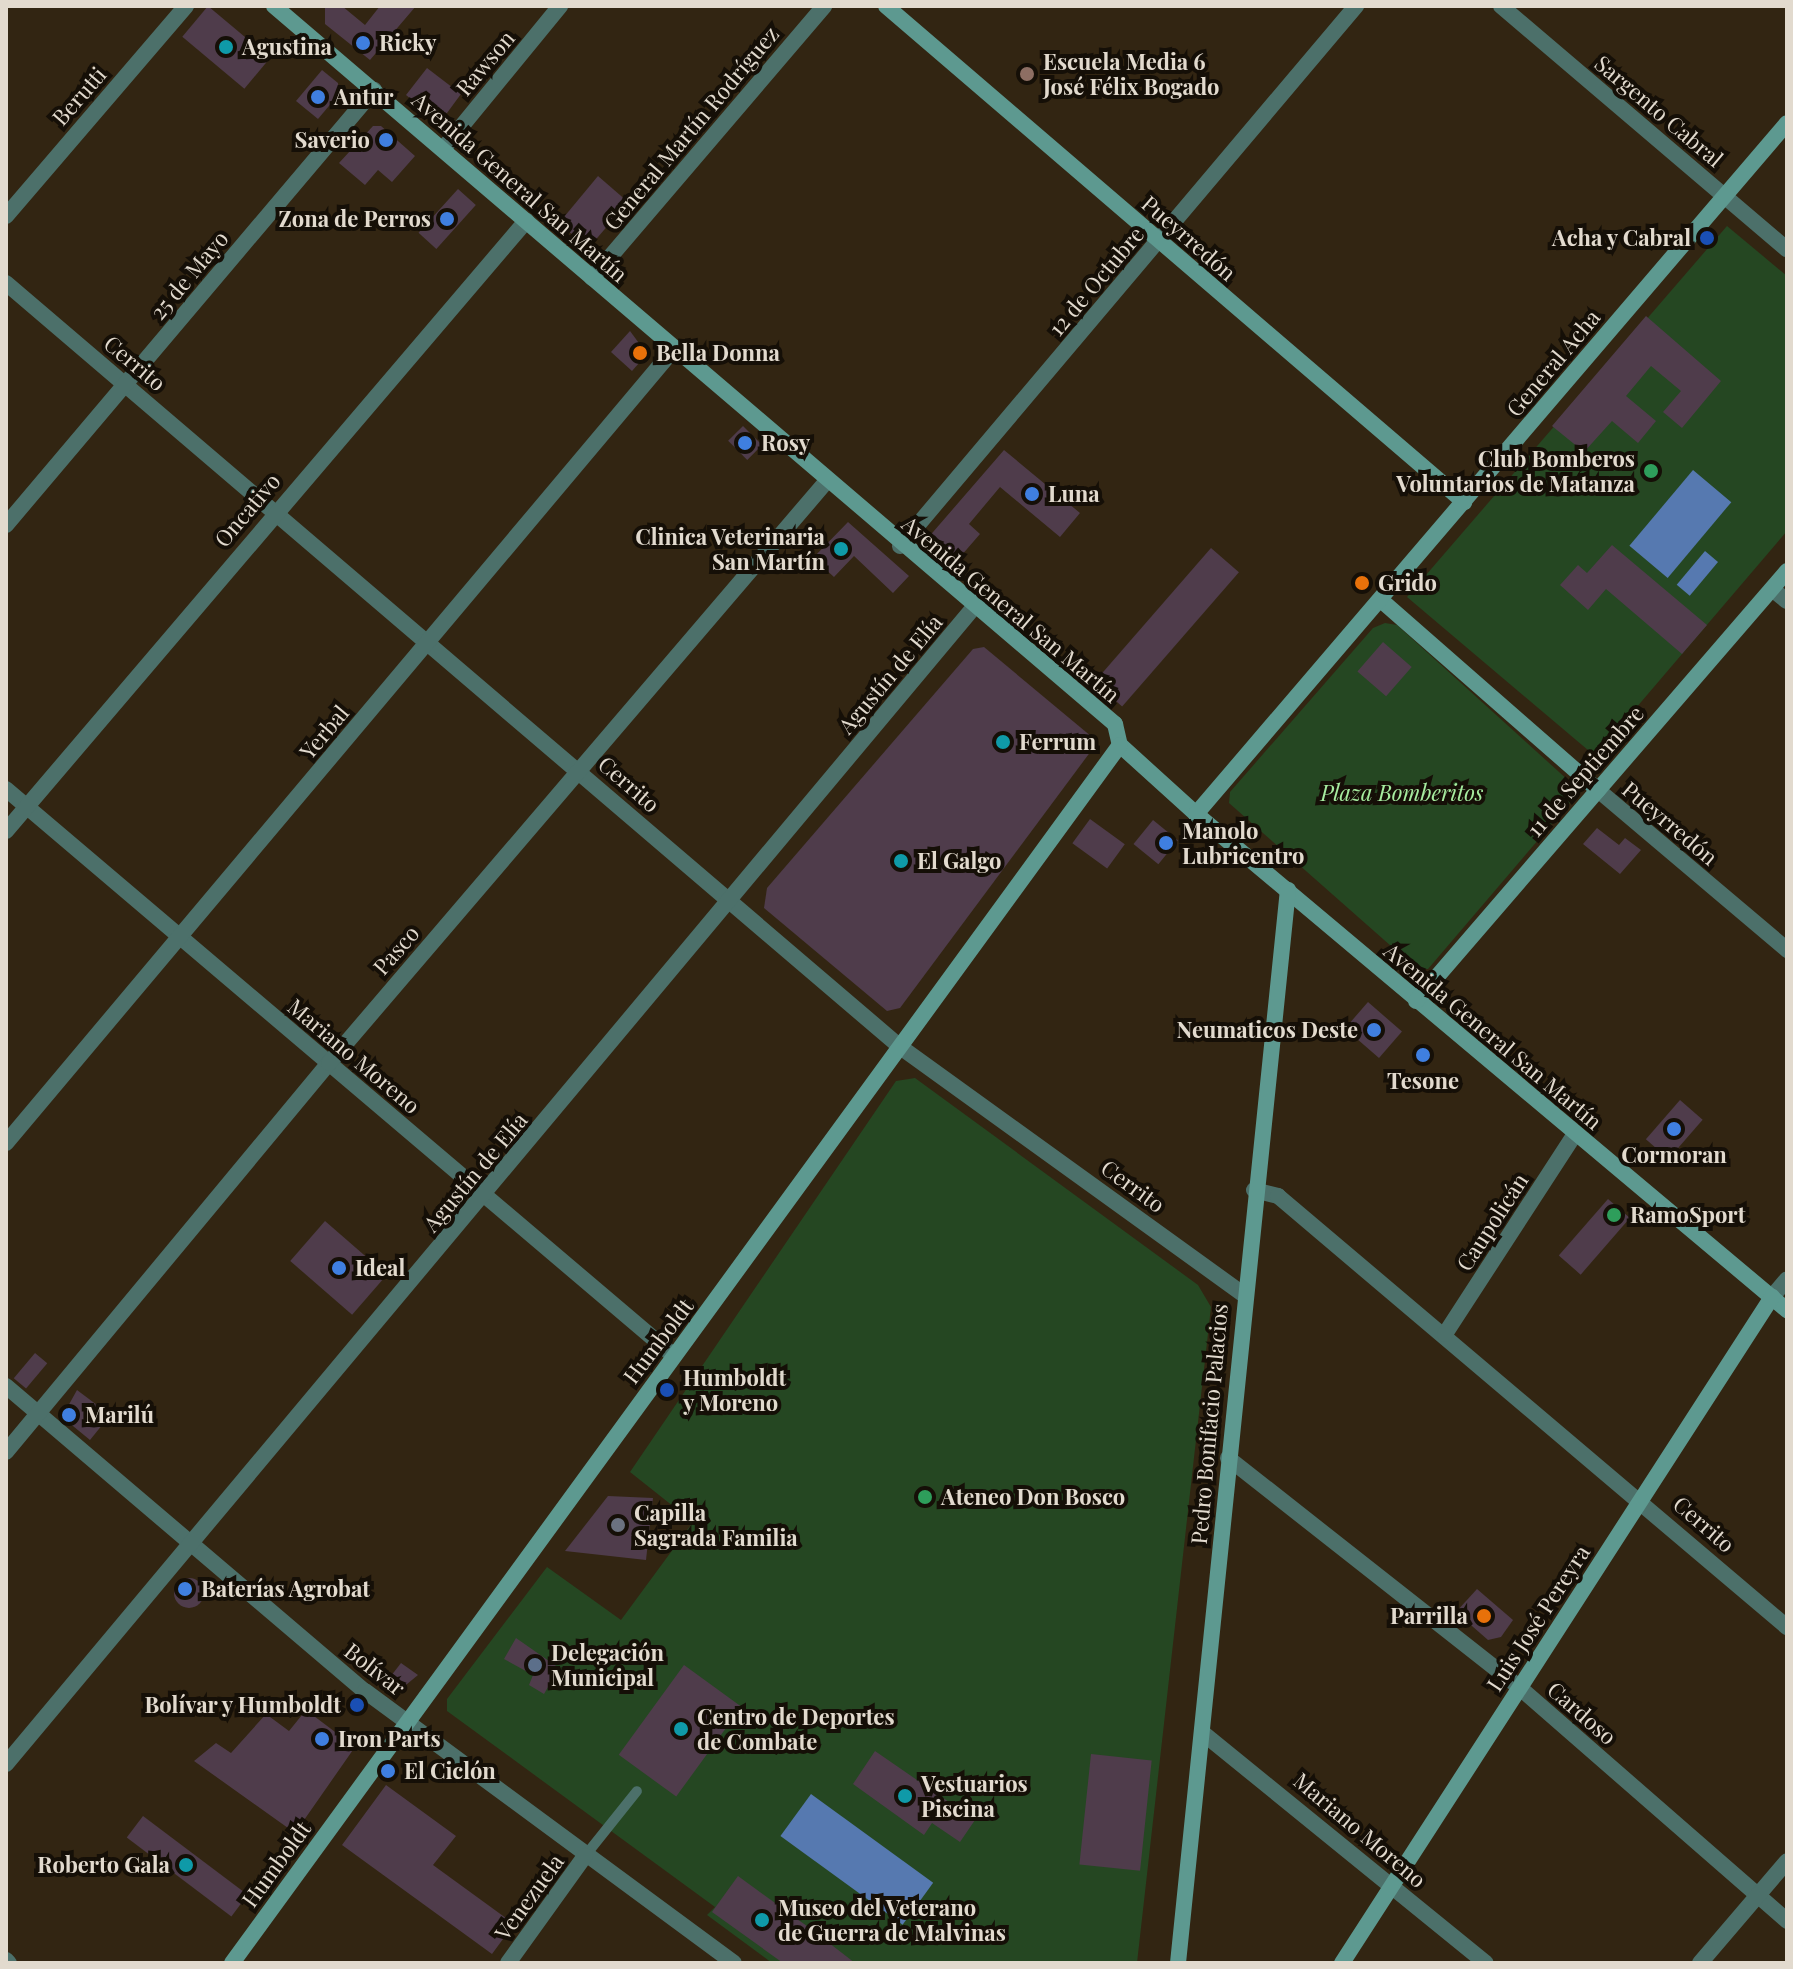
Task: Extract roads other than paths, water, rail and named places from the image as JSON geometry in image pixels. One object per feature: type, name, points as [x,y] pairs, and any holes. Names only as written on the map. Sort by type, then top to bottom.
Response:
[{"type":"street","name":"Berutti","points":[[6,216],[186,6]]},
{"type":"street","name":"Rawson","points":[[443,149],[560,6]]},
{"type":"street","name":"General Martín Rodríguez","points":[[592,278],[824,6]]},
{"type":"street","name":"Pueyrredón","points":[[886,6],[1464,502]]},
{"type":"street","name":"12 de Octubre","points":[[900,546],[1356,6]]},
{"type":"street","name":"Sargento Cabral","points":[[1501,6],[1787,249]]},
{"type":"street","name":"Avenida General San Martín","points":[[285,9],[374,90],[900,546],[1115,724],[1120,745],[1196,814],[1787,1310]]},
{"type":"street","name":"25 de Mayo","points":[[6,525],[374,90]]},
{"type":"street","name":"General Acha","points":[[1196,814],[1382,601],[1787,123]]},
{"type":"street","name":"Oncativo","points":[[6,831],[274,512],[526,221]]},
{"type":"street","name":"Cerrito","points":[[6,283],[899,1046],[1242,1293]]},
{"type":"street","name":"Yerbal","points":[[6,1143],[674,349]]},
{"type":"street","name":"Pasco","points":[[6,1452],[329,1063],[826,482]]},
{"type":"street","name":"11 de Septiembre","points":[[1416,1001],[1787,571]]},
{"type":"street","points":[[1772,589],[1787,601]]},
{"type":"street","name":"Pueyrredón","points":[[1382,601],[1787,950]]},
{"type":"street","name":"Agustín de Elía","points":[[6,1764],[975,606]]},
{"type":"street","name":"Humboldt","points":[[232,1963],[1120,745]]},
{"type":"street","name":"Mariano Moreno","points":[[6,789],[674,1356]]},
{"type":"street","name":"Pedro Bonifacio Palacios","points":[[1178,1963],[1204,1734],[1242,1293],[1288,890]]},
{"type":"street","name":"Caupolicán","points":[[1445,1334],[1575,1134]]},
{"type":"street","name":"Cerrito","points":[[1254,1190],[1278,1196],[1641,1499],[1787,1627]]},
{"type":"street","points":[[1772,1297],[1787,1279]]},
{"type":"street","name":"Luis José Pereyra","points":[[1342,1963],[1772,1297]]},
{"type":"street","name":"Bolívar","points":[[6,1386],[189,1545],[406,1721],[734,1963]]},
{"type":"street","name":"Cardoso","points":[[1228,1458],[1519,1687],[1787,1921]]},
{"type":"street","name":"Mariano Moreno","points":[[1204,1734],[1486,1963]]},
{"type":"street","name":"Venezuela","points":[[508,1963],[585,1856]]},
{"type":"street","points":[[1700,1963],[1787,1861]]},
{"type":"lane","points":[[585,1856],[637,1791]]},
{"type":"water","points":[[1693,470],[1731,502],[1668,578],[1629,546]]},
{"type":"water","points":[[1705,551],[1718,562],[1690,596],[1677,585]]},
{"type":"water","points":[[811,1794],[933,1883],[903,1925],[780,1836]]},
{"type":"place","name":"Ricky","points":[[363,43]]},
{"type":"place","name":"Agustina","points":[[226,47]]},
{"type":"place","name":"Escuela Media 6 José Félix Bogado","points":[[1027,74]]},
{"type":"place","name":"Antur","points":[[318,97]]},
{"type":"place","name":"Saverio","points":[[386,140]]},
{"type":"place","name":"Zona de Perros","points":[[447,219]]},
{"type":"place","name":"Acha y Cabral","points":[[1707,238]]},
{"type":"place","name":"Bella Donna","points":[[640,353]]},
{"type":"place","name":"Rosy","points":[[745,443]]},
{"type":"place","name":"Club Bomberos Voluntarios de Matanza","points":[[1651,471]]},
{"type":"place","name":"Luna","points":[[1032,494]]},
{"type":"place","name":"Clinica Veterinaria San Martín","points":[[841,549]]},
{"type":"place","name":"Grido","points":[[1362,583]]},
{"type":"place","name":"Ferrum","points":[[1003,742]]},
{"type":"place","name":"Manolo Lubricentro","points":[[1166,843]]},
{"type":"place","name":"El Galgo","points":[[901,861]]},
{"type":"place","name":"Neumaticos Deste","points":[[1374,1030]]},
{"type":"place","name":"Tesone","points":[[1423,1055]]},
{"type":"place","name":"Cormoran","points":[[1674,1129]]},
{"type":"place","name":"RamoSport","points":[[1614,1215]]},
{"type":"place","name":"Ideal","points":[[339,1268]]},
{"type":"place","name":"Humboldt y Moreno","points":[[667,1390]]},
{"type":"place","name":"Marilú","points":[[69,1415]]},
{"type":"place","name":"Ateneo Don Bosco","points":[[925,1497]]},
{"type":"place","name":"Capilla Sagrada Familia","points":[[618,1525]]},
{"type":"place","name":"Baterías Agrobat","points":[[185,1589]]},
{"type":"place","name":"Parrilla","points":[[1484,1616]]},
{"type":"place","name":"Delegación Municipal","points":[[535,1665]]},
{"type":"place","name":"Bolívar y Humboldt","points":[[357,1705]]},
{"type":"place","name":"Centro de Deportes de Combate","points":[[681,1729]]},
{"type":"place","name":"Iron Parts","points":[[322,1739]]},
{"type":"place","name":"El Ciclón","points":[[388,1771]]},
{"type":"place","name":"Vestuarios Piscina","points":[[905,1796]]},
{"type":"place","name":"Roberto Gala","points":[[186,1865]]},
{"type":"place","name":"Museo del Veterano de Guerra de Malvinas","points":[[762,1920]]},
{"type":"park label","name":"Plaza Bomberitos","points":[[1402,793]]}]
